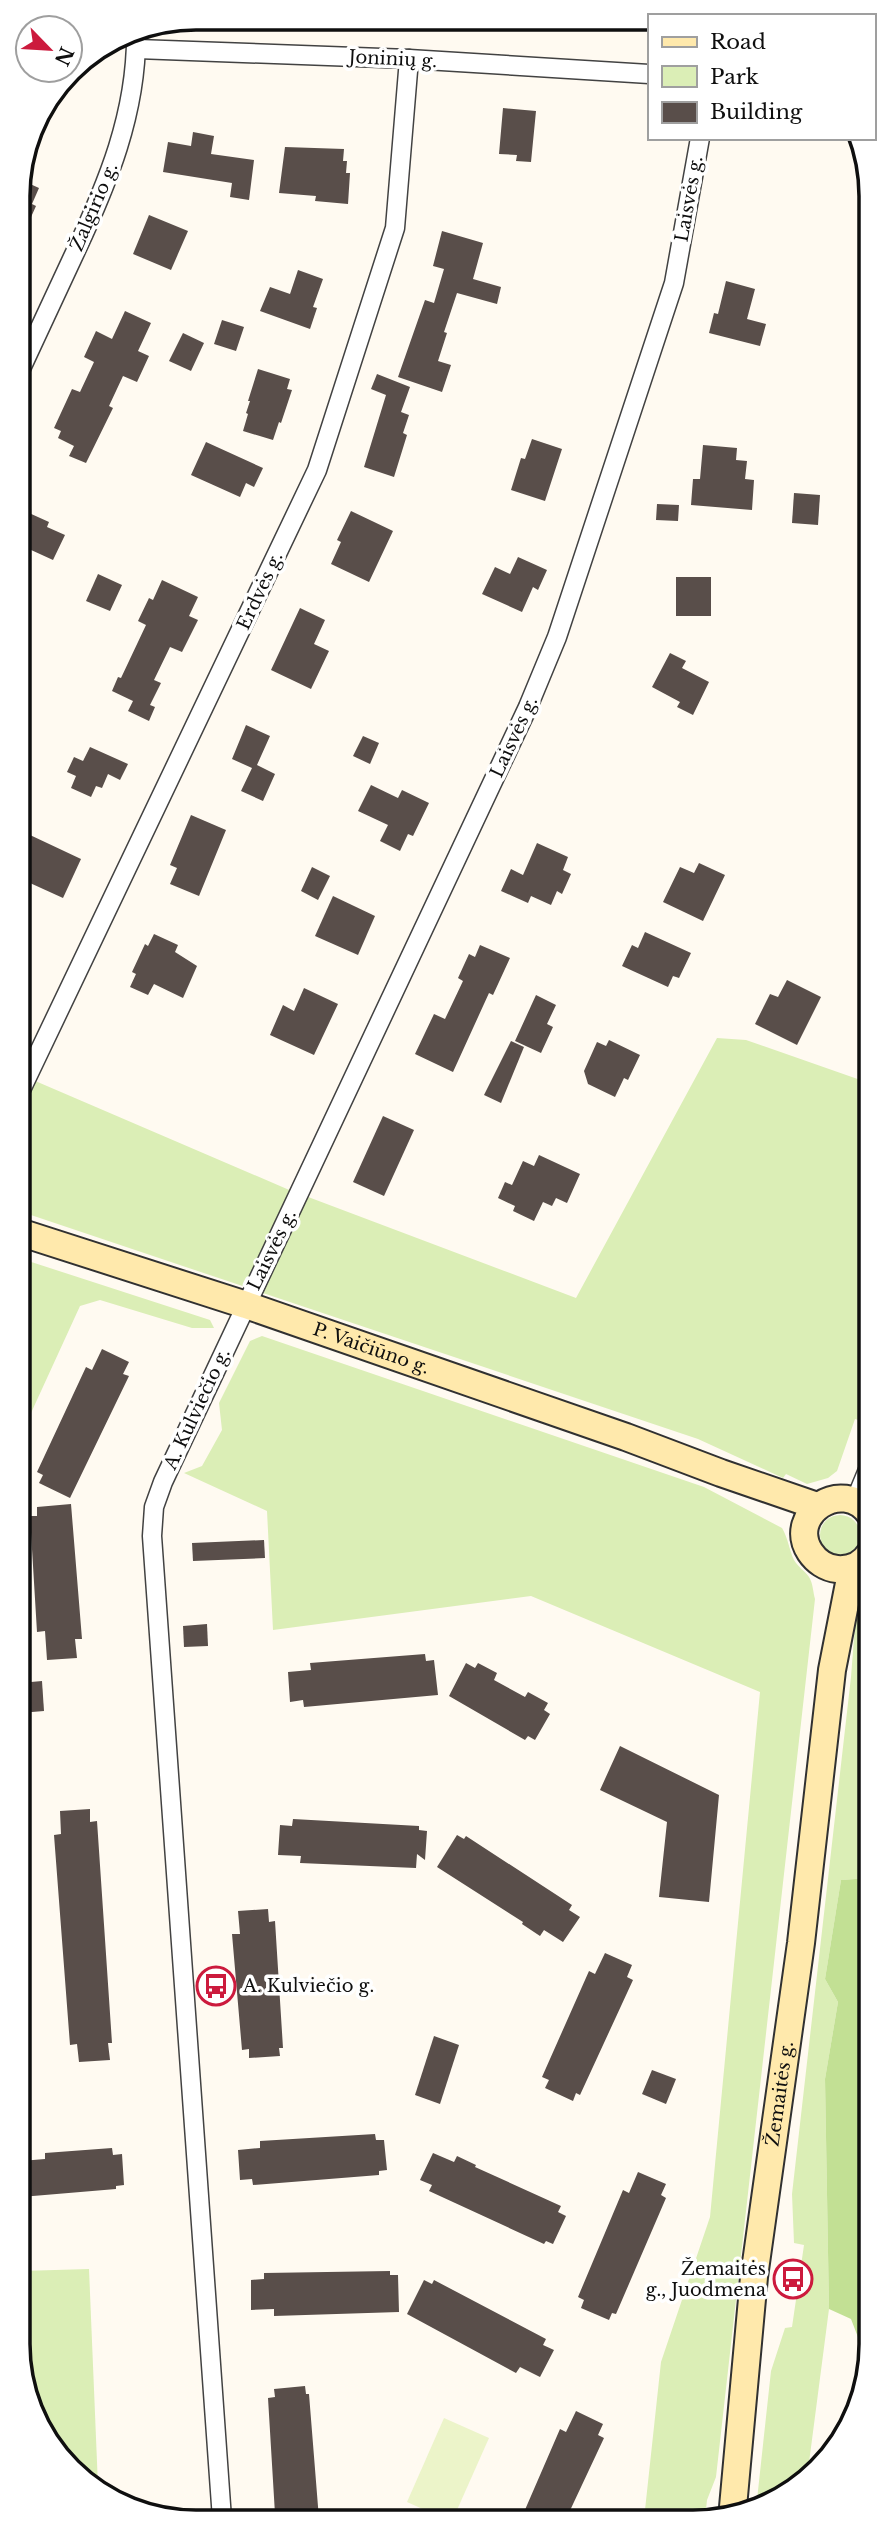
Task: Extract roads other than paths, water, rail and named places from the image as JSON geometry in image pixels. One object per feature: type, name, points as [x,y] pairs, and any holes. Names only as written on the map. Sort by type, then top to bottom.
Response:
[{"type":"main road","name":"P. Vaičiūno g.","points":[[30,1235],[246,1305],[817,1506]]},
{"type":"main road","name":"P. Vaičiūno g.","points":[[721,1473],[804,1532]]},
{"type":"main road","points":[[857,1560],[815,1559],[807,1546],[804,1532],[808,1518],[817,1506],[829,1499],[842,1497],[859,1506]]},
{"type":"main road","name":"Žemaitės g.","points":[[733,2505],[754,2277],[801,1943],[832,1670],[857,1560]]},
{"type":"street","name":"Žalgirio g.","points":[[30,349],[102,195],[124,134],[133,91],[137,40]]},
{"type":"street","name":"Joninių g.","points":[[137,49],[409,59],[648,74]]},
{"type":"street","name":"Erdvės g.","points":[[30,1071],[317,470],[395,228],[409,59]]},
{"type":"street","name":"Laisvės g.","points":[[246,1305],[460,856],[558,637],[674,283],[700,140]]},
{"type":"street","name":"A. Kulviečio g.","points":[[221,2510],[152,1536],[155,1507],[163,1482],[246,1305]]},
{"type":"place","name":"A. Kulviečio g.","points":[[216,1986]]},
{"type":"place","name":"Žemaitės g., Juodmena","points":[[793,2279]]}]
